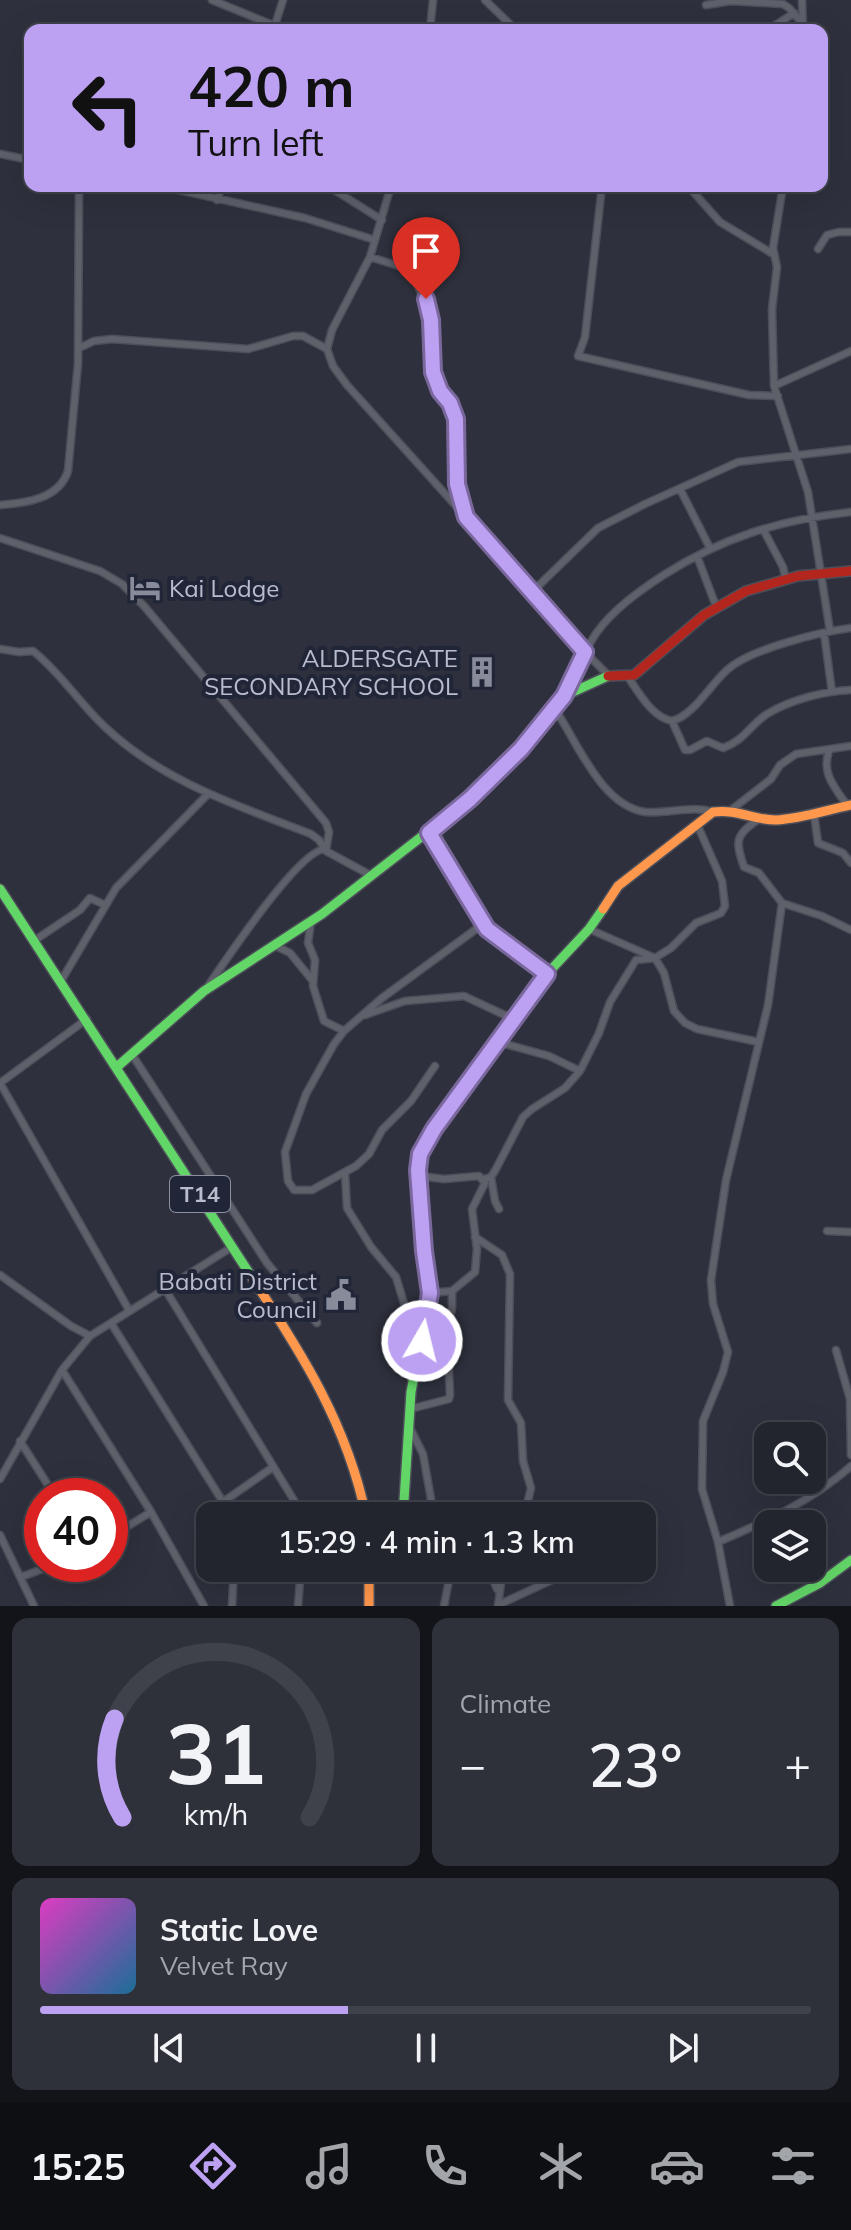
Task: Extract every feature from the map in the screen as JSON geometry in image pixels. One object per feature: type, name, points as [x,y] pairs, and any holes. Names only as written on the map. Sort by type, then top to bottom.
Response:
[{"type":"main road","points":[[118,1066],[204,991],[311,921],[429,833],[501,770],[564,696],[609,676],[628,677],[641,670],[716,606],[752,590],[819,572],[851,571]]},
{"type":"main road","points":[[404,1502],[411,1392],[430,1293],[419,1176],[420,1154],[425,1143],[513,1019],[547,974],[589,929],[618,886],[713,812],[731,810],[759,819],[778,820],[849,805]]},
{"type":"main road","name":"T14","points":[[0,889],[118,1066],[296,1348],[355,1461],[363,1502]]},
{"type":"main road","points":[[776,1606],[797,1602],[851,1560]]},
{"type":"main road","points":[[369,1582],[369,1606]]},
{"type":"street","points":[[212,0],[272,24]]},
{"type":"street","points":[[275,24],[283,0]]},
{"type":"street","points":[[431,24],[433,0]]},
{"type":"street","points":[[485,0],[510,24]]},
{"type":"street","points":[[802,0],[803,24]]},
{"type":"street","points":[[706,5],[731,1],[783,4],[801,24]]},
{"type":"street","points":[[777,24],[794,13]]},
{"type":"street","points":[[0,154],[24,159]]},
{"type":"street","points":[[0,505],[46,496],[58,489],[66,478],[73,433],[79,348],[79,192]]},
{"type":"street","points":[[185,192],[305,218],[375,240]]},
{"type":"street","points":[[217,200],[220,192]]},
{"type":"street","points":[[336,192],[382,220]]},
{"type":"street","points":[[342,196],[343,192]]},
{"type":"street","points":[[389,192],[370,257],[332,330],[327,349],[333,366],[609,676]]},
{"type":"street","points":[[601,192],[585,337],[578,356],[749,395],[778,396]]},
{"type":"street","points":[[693,192],[720,222],[773,254]]},
{"type":"street","points":[[782,192],[773,254],[777,267],[772,326],[774,386],[798,454],[813,519],[832,692]]},
{"type":"street","points":[[818,249],[827,235],[851,232]]},
{"type":"street","points":[[370,257],[412,270],[426,299],[431,320],[433,372],[456,419],[457,484],[466,517]]},
{"type":"street","points":[[79,348],[94,341],[112,339],[248,349],[303,336],[327,349]]},
{"type":"street","points":[[774,386],[851,351]]},
{"type":"street","points":[[533,591],[598,528],[617,516],[738,462],[851,449]]},
{"type":"street","points":[[680,489],[710,548]]},
{"type":"street","points":[[713,812],[646,812],[630,808],[615,797],[594,773],[558,714],[558,707],[599,629],[629,598],[710,548],[763,529],[851,512]]},
{"type":"street","points":[[763,529],[783,567],[786,580]]},
{"type":"street","points":[[0,538],[100,571],[122,584],[144,606],[326,823],[329,832],[325,849]]},
{"type":"street","points":[[697,556],[716,606]]},
{"type":"street","points":[[628,677],[661,718],[672,721],[686,713],[728,668],[766,651],[827,632],[851,628]]},
{"type":"street","points":[[0,649],[33,651],[106,728],[162,769],[207,795],[311,834],[325,849],[372,876]]},
{"type":"street","points":[[672,721],[685,750],[707,741],[723,748],[743,738],[767,714],[832,692],[851,690]]},
{"type":"street","points":[[731,810],[771,779],[780,765],[796,754],[851,746]]},
{"type":"street","points":[[830,749],[825,763],[828,775],[849,805]]},
{"type":"street","points":[[61,981],[105,905],[132,870],[207,795]]},
{"type":"street","points":[[814,814],[818,843],[843,853],[851,863]]},
{"type":"street","points":[[759,819],[738,837],[744,867],[759,873],[782,903],[822,916],[851,930]]},
{"type":"street","points":[[430,1293],[452,1291],[470,1278],[478,1266],[472,1209],[488,1178],[523,1117],[565,1088],[580,1071],[592,1051],[610,1002],[637,959],[655,958],[671,948],[696,923],[721,913],[725,906],[722,881],[697,824]]},
{"type":"street","points":[[429,833],[483,924],[497,938],[547,974]]},
{"type":"street","points":[[204,991],[253,921],[285,883],[316,850],[325,849]]},
{"type":"street","points":[[35,940],[80,910],[90,898],[105,905]]},
{"type":"street","points":[[730,1606],[718,1542],[702,1489],[702,1431],[728,1352],[713,1304],[711,1280],[726,1180],[773,976],[782,903]]},
{"type":"street","points":[[311,921],[308,943],[315,964],[312,981]]},
{"type":"street","points":[[435,1066],[411,1101],[382,1130],[369,1154],[345,1173],[312,1190],[294,1190],[285,1169],[285,1152],[306,1094],[344,1031],[426,964],[483,924]]},
{"type":"street","points":[[589,929],[655,958],[664,973],[674,1011],[685,1023],[725,1036],[759,1042]]},
{"type":"street","points":[[274,945],[291,954],[312,981],[323,1019],[344,1031]]},
{"type":"street","points":[[360,1018],[405,1001],[464,996],[513,1019]]},
{"type":"street","points":[[87,1019],[0,1083],[129,1310]]},
{"type":"street","points":[[498,1042],[549,1056],[580,1071]]},
{"type":"street","points":[[131,1053],[267,1263],[317,1323]]},
{"type":"street","points":[[345,1173],[347,1208],[371,1247],[396,1277],[419,1355]]},
{"type":"street","points":[[419,1176],[488,1178]]},
{"type":"street","points":[[488,1178],[499,1209]]},
{"type":"street","points":[[827,1231],[851,1232]]},
{"type":"street","points":[[475,1237],[502,1255],[510,1274],[508,1400],[521,1423],[523,1461],[531,1488],[528,1502]]},
{"type":"street","points":[[0,1479],[62,1370],[90,1336],[232,1247]]},
{"type":"street","points":[[0,1276],[90,1336]]},
{"type":"street","points":[[165,1289],[295,1502]]},
{"type":"street","points":[[410,1409],[449,1399],[447,1332],[452,1291]]},
{"type":"street","points":[[111,1323],[223,1502],[273,1467]]},
{"type":"street","points":[[836,1350],[850,1399],[851,1455]]},
{"type":"street","points":[[62,1370],[151,1512],[204,1606]]},
{"type":"street","points":[[410,1428],[423,1454],[432,1502]]},
{"type":"street","points":[[20,1441],[44,1478]]},
{"type":"street","points":[[718,1542],[771,1519],[815,1495],[851,1466]]},
{"type":"street","points":[[128,1526],[151,1512]]},
{"type":"street","points":[[0,1535],[34,1606]]},
{"type":"street","points":[[232,1606],[233,1582]]},
{"type":"street","points":[[298,1606],[300,1582]]},
{"type":"street","points":[[444,1606],[449,1582]]},
{"type":"street","points":[[494,1582],[498,1592]]},
{"type":"street","points":[[500,1582],[498,1606],[549,1582]]},
{"type":"traffic: fast","points":[[118,1066],[204,991],[322,914],[470,799],[521,749],[564,696],[608,676]]},
{"type":"traffic: fast","points":[[0,889],[251,1276]]},
{"type":"traffic: fast","points":[[404,1502],[411,1392],[430,1293],[418,1170],[425,1143],[547,974],[589,929],[603,909]]},
{"type":"traffic: fast","points":[[776,1606],[820,1583],[851,1560]]},
{"type":"traffic: slow","points":[[603,909],[618,886],[713,812],[776,820],[851,805]]},
{"type":"traffic: slow","points":[[251,1276],[305,1362],[335,1420],[363,1502]]},
{"type":"traffic: slow","points":[[369,1582],[369,1606]]},
{"type":"traffic: jam","points":[[608,676],[634,675],[704,615],[746,591],[798,576],[851,571]]},
{"type":"place","name":"Kai Lodge","points":[[145,588]]},
{"type":"place","name":"ALDERSGATE SECONDARY SCHOOL","points":[[482,672]]},
{"type":"place","name":"Babati District Council","points":[[341,1295]]},
{"type":"route","points":[[422,1341],[430,1293],[421,1223],[420,1154],[434,1129],[547,974],[487,929],[429,833],[470,799],[521,749],[564,696],[585,652],[466,517],[457,484],[456,419],[433,372],[431,320],[426,299]]}]
